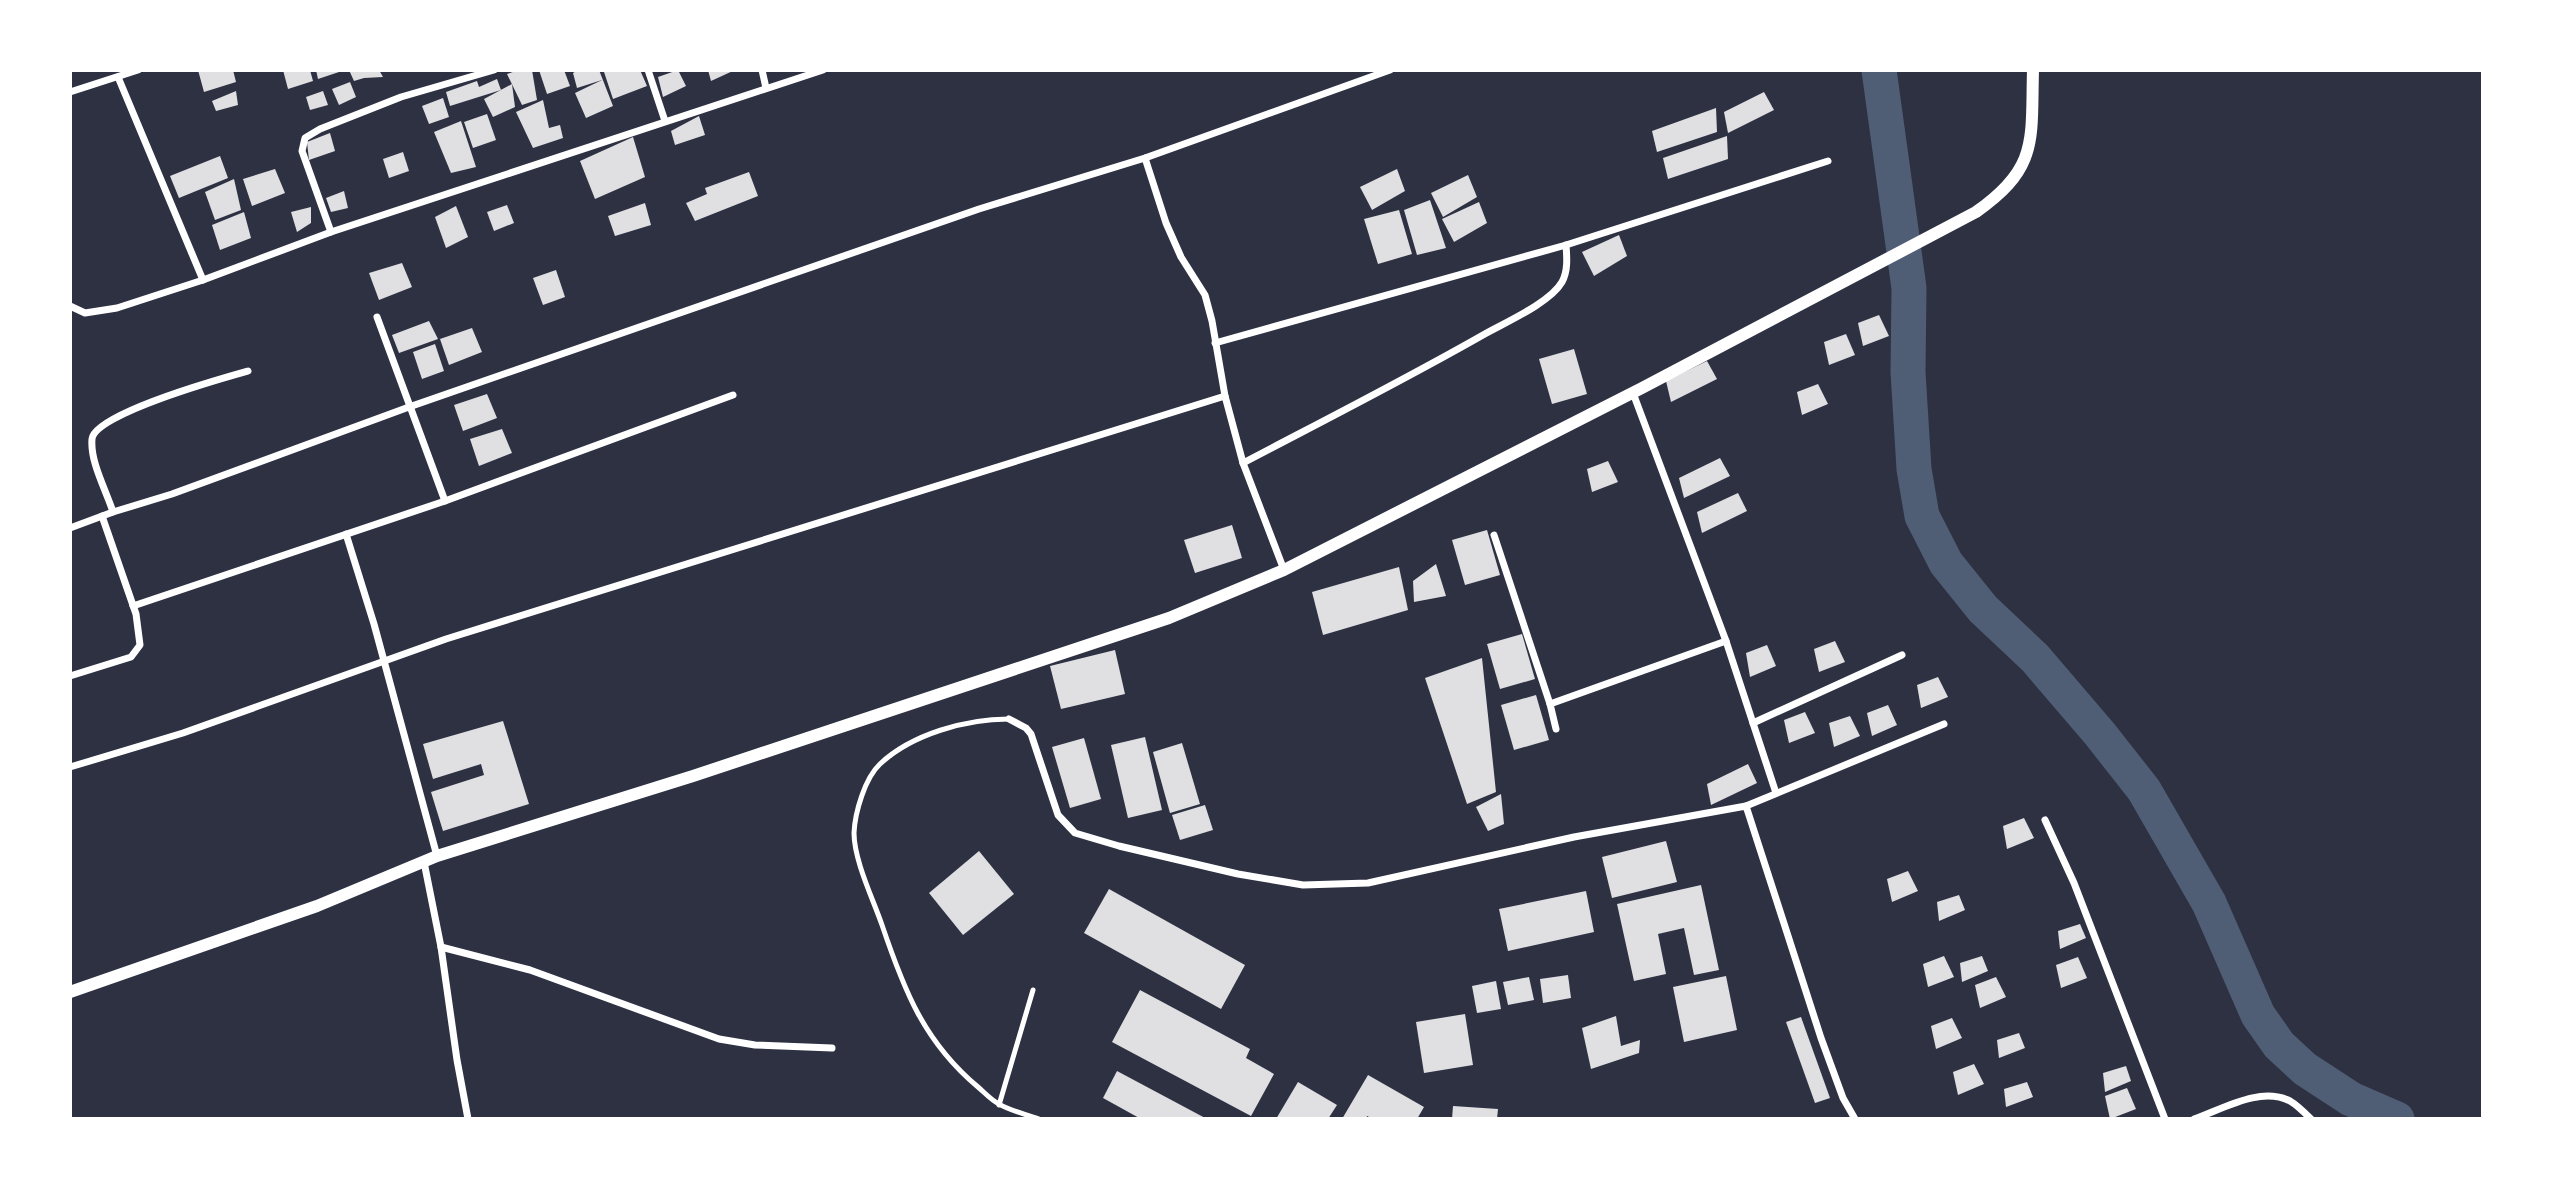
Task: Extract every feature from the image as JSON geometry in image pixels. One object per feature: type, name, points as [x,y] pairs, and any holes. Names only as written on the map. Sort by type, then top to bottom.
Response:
[{"type":"street","points":[[70,92],[138,70]]},
{"type":"street","points":[[331,232],[302,151],[305,138],[320,129],[401,97],[494,70]]},
{"type":"street","points":[[648,70],[665,121]]},
{"type":"street","points":[[761,70],[766,88]]},
{"type":"street","points":[[70,306],[85,313],[107,310],[203,280],[331,232],[823,70]]},
{"type":"street","points":[[70,528],[979,209],[1145,158],[1390,70]]},
{"type":"street","points":[[70,992],[317,906],[437,856],[693,776],[1169,618],[1284,570],[1633,393],[1985,206],[2001,194],[2014,179],[2026,157],[2033,129],[2033,70]]},
{"type":"street","points":[[118,77],[203,280]]},
{"type":"street","points":[[1145,158],[1181,257],[1205,295],[1225,396],[1243,463],[1284,570]]},
{"type":"street","points":[[1215,343],[1566,245],[1828,161]]},
{"type":"street","points":[[1243,463],[1409,377],[1548,297],[1562,283],[1567,266],[1566,245]]},
{"type":"street","points":[[377,317],[445,501]]},
{"type":"street","points":[[113,512],[95,461],[92,439],[94,431],[110,418],[189,388],[248,370]]},
{"type":"street","points":[[1633,393],[1727,641],[1776,793]]},
{"type":"street","points":[[133,606],[445,501],[733,394]]},
{"type":"street","points":[[70,767],[183,733],[446,639],[1225,396]]},
{"type":"street","points":[[70,676],[131,657],[136,653],[140,638],[133,606],[102,516]]},
{"type":"street","points":[[346,534],[437,856]]},
{"type":"street","points":[[1494,535],[1556,729]]},
{"type":"street","points":[[1550,704],[1727,641]]},
{"type":"street","points":[[1753,723],[1902,655]]},
{"type":"street","points":[[1009,719],[1026,728],[1031,734],[1058,815],[1074,833],[1238,874],[1303,885],[1368,883],[1574,837],[1746,806],[1944,724]]},
{"type":"street","points":[[1746,806],[1821,1038],[1843,1098],[1856,1119]]},
{"type":"street","points":[[2045,820],[2074,883],[2165,1119]]},
{"type":"street","points":[[424,862],[441,947],[468,1119]]},
{"type":"street","points":[[441,947],[530,970],[719,1039],[755,1045],[832,1048]]},
{"type":"street","points":[[2194,1119],[2260,1096],[2277,1097],[2291,1102],[2311,1119]]},
{"type":"lane","points":[[1009,719],[958,724],[896,752],[878,766],[868,783],[860,802],[854,833],[859,860],[920,1021],[951,1063],[999,1105],[1039,1119]]},
{"type":"lane","points":[[999,1105],[1033,990]]},
{"type":"building","points":[[198,70],[233,70],[236,82],[204,92]]},
{"type":"building","points":[[283,70],[310,70],[313,81],[288,89]]},
{"type":"building","points":[[316,70],[345,70],[318,79]]},
{"type":"building","points":[[349,70],[379,70],[383,77],[354,81]]},
{"type":"building","points":[[518,70],[532,70],[537,100],[522,105],[507,74]]},
{"type":"building","points":[[539,70],[564,70],[570,86],[547,94]]},
{"type":"building","points":[[578,70],[599,70],[613,106],[586,118],[575,93],[602,80],[577,88],[573,73]]},
{"type":"building","points":[[640,70],[647,86],[613,99],[604,72]]},
{"type":"building","points":[[678,70],[686,86],[663,97],[658,77]]},
{"type":"building","points":[[708,70],[735,70],[711,81]]},
{"type":"building","points":[[497,79],[501,90],[450,106],[446,92],[477,81],[479,87]]},
{"type":"building","points":[[350,82],[356,97],[339,105],[332,89]]},
{"type":"building","points":[[512,84],[515,107],[493,117],[484,99]]},
{"type":"building","points":[[236,91],[238,105],[216,111],[212,101]]},
{"type":"building","points":[[323,91],[328,105],[310,110],[306,97]]},
{"type":"building","points":[[1764,92],[1774,110],[1728,133],[1724,112]]},
{"type":"building","points":[[443,98],[449,117],[429,124],[422,106]]},
{"type":"building","points":[[543,100],[549,128],[560,125],[563,138],[533,148],[516,112]]},
{"type":"building","points":[[1716,108],[1717,132],[1657,152],[1652,131]]},
{"type":"building","points":[[487,114],[496,140],[473,148],[464,122]]},
{"type":"building","points":[[699,116],[705,135],[675,145],[671,131]]},
{"type":"building","points":[[461,121],[476,167],[451,173],[434,132]]},
{"type":"building","points":[[330,133],[335,151],[309,160],[307,142]]},
{"type":"building","points":[[1727,136],[1728,159],[1668,179],[1663,158]]},
{"type":"building","points":[[633,137],[645,177],[595,199],[580,161]]},
{"type":"building","points":[[403,152],[409,171],[389,178],[383,159]]},
{"type":"building","points":[[220,156],[228,178],[179,198],[170,176]]},
{"type":"building","points":[[275,169],[285,193],[252,206],[243,179]]},
{"type":"building","points":[[1397,169],[1405,191],[1372,210],[1360,187]]},
{"type":"building","points":[[749,172],[758,196],[695,221],[686,203],[707,194],[705,188]]},
{"type":"building","points":[[1468,175],[1477,197],[1443,217],[1431,193]]},
{"type":"building","points":[[234,179],[241,210],[215,220],[205,192]]},
{"type":"building","points":[[344,191],[348,208],[331,212],[326,198]]},
{"type":"building","points":[[1430,200],[1446,248],[1417,255],[1404,210]]},
{"type":"building","points":[[1479,202],[1487,223],[1454,242],[1442,219]]},
{"type":"building","points":[[645,203],[651,225],[615,236],[608,216]]},
{"type":"building","points":[[507,205],[514,223],[494,231],[487,212]]},
{"type":"building","points":[[456,206],[468,237],[446,248],[435,217]]},
{"type":"building","points":[[311,207],[311,223],[297,232],[291,212]]},
{"type":"building","points":[[1399,210],[1412,254],[1378,264],[1364,219]]},
{"type":"building","points":[[244,212],[251,238],[220,250],[212,225]]},
{"type":"building","points":[[1619,235],[1627,256],[1594,276],[1582,252]]},
{"type":"building","points":[[402,263],[412,287],[379,300],[369,273]]},
{"type":"building","points":[[556,270],[565,297],[543,305],[533,278]]},
{"type":"building","points":[[1879,315],[1889,336],[1863,346],[1858,323]]},
{"type":"building","points":[[429,321],[438,339],[399,353],[392,335]]},
{"type":"building","points":[[472,328],[482,352],[449,365],[440,339]]},
{"type":"building","points":[[1846,334],[1855,355],[1829,365],[1824,342]]},
{"type":"building","points":[[435,344],[444,371],[422,379],[413,352]]},
{"type":"building","points":[[1574,349],[1587,394],[1552,404],[1539,359]]},
{"type":"building","points":[[1707,361],[1717,379],[1671,402],[1666,381]]},
{"type":"building","points":[[1818,384],[1828,404],[1802,415],[1797,392]]},
{"type":"building","points":[[487,394],[497,418],[463,431],[454,405]]},
{"type":"building","points":[[502,429],[512,453],[479,466],[470,439]]},
{"type":"building","points":[[1720,458],[1730,476],[1684,498],[1679,478]]},
{"type":"building","points":[[1608,461],[1618,482],[1592,492],[1587,469]]},
{"type":"building","points":[[1738,493],[1747,511],[1702,533],[1697,512]]},
{"type":"building","points":[[1232,525],[1242,558],[1195,573],[1184,540]]},
{"type":"building","points":[[1487,530],[1500,575],[1465,585],[1452,540]]},
{"type":"building","points":[[1436,564],[1446,596],[1414,602],[1413,581]]},
{"type":"building","points":[[1399,567],[1408,610],[1323,635],[1312,592]]},
{"type":"building","points":[[1522,634],[1535,679],[1500,689],[1487,644]]},
{"type":"building","points":[[1835,641],[1845,662],[1819,672],[1814,649]]},
{"type":"building","points":[[1767,645],[1776,666],[1750,677],[1746,653]]},
{"type":"building","points":[[1115,650],[1125,694],[1061,709],[1050,666]]},
{"type":"building","points":[[1482,658],[1496,792],[1467,804],[1425,678]]},
{"type":"building","points":[[1938,677],[1948,697],[1921,708],[1917,685]]},
{"type":"building","points":[[1536,695],[1549,740],[1514,750],[1501,705]]},
{"type":"building","points":[[1888,705],[1897,725],[1872,736],[1867,713]]},
{"type":"building","points":[[1805,712],[1815,733],[1789,743],[1784,720]]},
{"type":"building","points":[[1850,716],[1860,736],[1834,747],[1829,723]]},
{"type":"building","points":[[503,721],[529,804],[443,831],[431,792],[484,775],[481,764],[433,779],[423,744]]},
{"type":"building","points":[[1145,737],[1162,810],[1128,818],[1111,745]]},
{"type":"building","points":[[1084,738],[1101,799],[1070,808],[1052,747]]},
{"type":"building","points":[[1182,743],[1200,804],[1170,813],[1153,752]]},
{"type":"building","points":[[1748,764],[1757,783],[1711,805],[1707,784]]},
{"type":"building","points":[[1501,794],[1504,824],[1488,831],[1476,807]]},
{"type":"building","points":[[1205,805],[1213,830],[1180,840],[1172,815]]},
{"type":"building","points":[[2024,818],[2034,838],[2007,849],[2003,826]]},
{"type":"building","points":[[1666,841],[1677,882],[1612,898],[1602,857]]},
{"type":"building","points":[[979,851],[1014,894],[963,935],[929,893]]},
{"type":"building","points":[[1908,871],[1918,891],[1892,902],[1887,879]]},
{"type":"building","points":[[1701,885],[1719,970],[1694,975],[1684,928],[1658,934],[1666,974],[1634,981],[1617,904]]},
{"type":"building","points":[[1109,889],[1245,965],[1221,1009],[1084,933]]},
{"type":"building","points":[[1586,891],[1594,932],[1508,951],[1499,909]]},
{"type":"building","points":[[1959,895],[1965,910],[1939,921],[1937,902]]},
{"type":"building","points":[[2080,924],[2086,938],[2060,949],[2058,931]]},
{"type":"building","points":[[1944,956],[1954,977],[1928,987],[1923,964]]},
{"type":"building","points":[[1982,956],[1988,971],[1962,982],[1960,963]]},
{"type":"building","points":[[2078,957],[2087,978],[2061,988],[2056,965]]},
{"type":"building","points":[[1568,975],[1571,998],[1543,1003],[1540,979]]},
{"type":"building","points":[[1726,976],[1737,1030],[1684,1042],[1673,987]]},
{"type":"building","points":[[1529,977],[1534,1000],[1508,1005],[1503,982]]},
{"type":"building","points":[[1996,977],[2006,997],[1980,1008],[1975,985]]},
{"type":"building","points":[[1496,981],[1501,1009],[1477,1013],[1472,986]]},
{"type":"building","points":[[1140,990],[1250,1049],[1246,1058],[1274,1074],[1251,1116],[1112,1042]]},
{"type":"building","points":[[1465,1014],[1473,1065],[1424,1073],[1416,1022]]},
{"type":"building","points":[[1616,1016],[1621,1046],[1640,1040],[1639,1053],[1591,1069],[1582,1028]]},
{"type":"building","points":[[1801,1017],[1830,1098],[1815,1103],[1786,1022]]},
{"type":"building","points":[[1952,1018],[1962,1038],[1936,1049],[1931,1026]]},
{"type":"building","points":[[2019,1033],[2025,1048],[1999,1058],[1997,1040]]},
{"type":"building","points":[[1974,1064],[1984,1084],[1958,1095],[1953,1072]]},
{"type":"building","points":[[2126,1066],[2131,1081],[2105,1092],[2103,1073]]},
{"type":"building","points":[[1117,1071],[1207,1119],[1141,1119],[1103,1098]]},
{"type":"building","points":[[1368,1075],[1424,1107],[1417,1119],[1373,1119],[1367,1116],[1366,1119],[1342,1119]]},
{"type":"building","points":[[1298,1082],[1337,1105],[1328,1119],[1276,1119]]},
{"type":"building","points":[[2027,1082],[2033,1097],[2006,1107],[2004,1089]]},
{"type":"building","points":[[2127,1088],[2136,1109],[2110,1119],[2105,1096]]},
{"type":"building","points":[[1453,1106],[1498,1109],[1497,1119],[1452,1119]]},
{"type":"waterway","points":[[1879,70],[1909,288],[1908,372],[1914,469],[1922,516],[1946,563],[1983,609],[2035,658],[2144,790],[2209,903],[2258,1015],[2279,1045],[2305,1069],[2351,1099],[2397,1119]]}]
